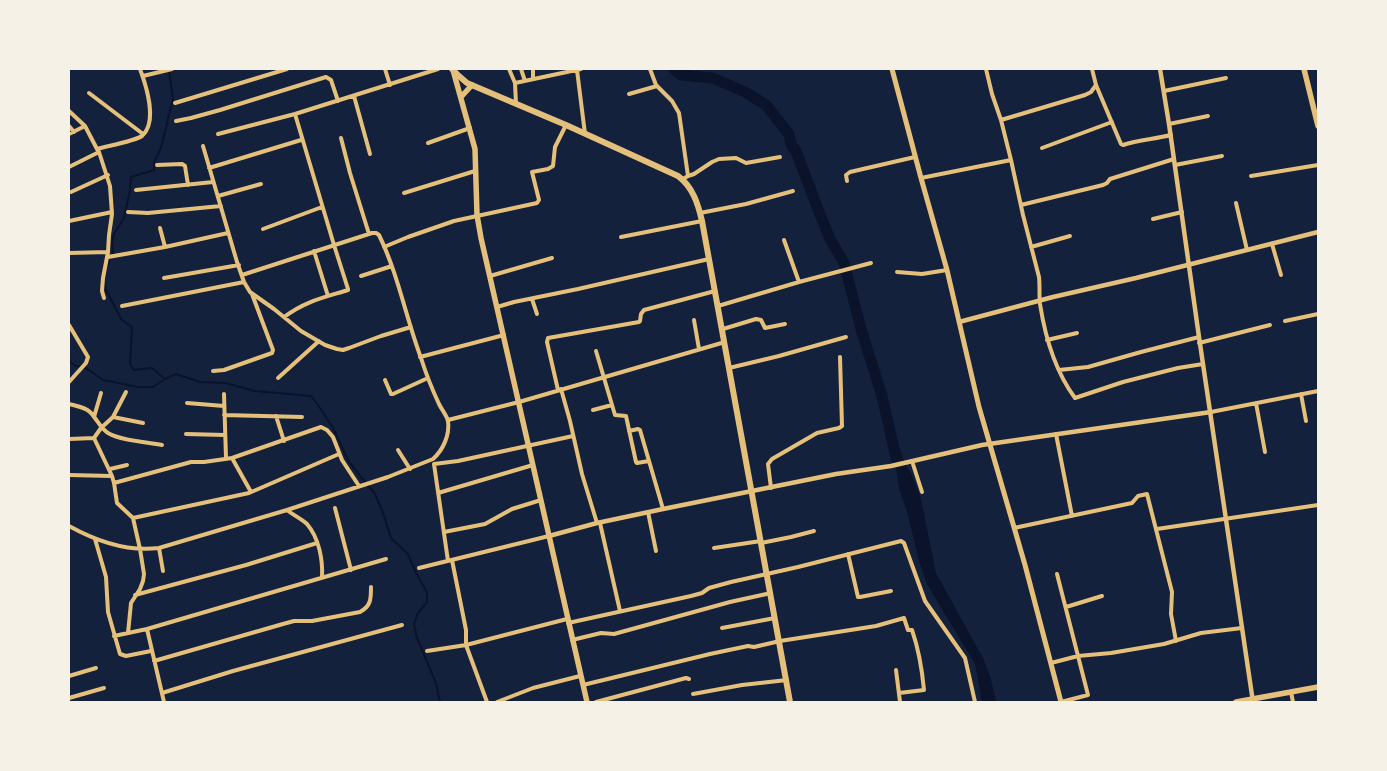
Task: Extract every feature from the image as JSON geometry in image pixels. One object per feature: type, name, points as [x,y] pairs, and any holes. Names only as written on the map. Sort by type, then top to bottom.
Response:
[{"type":"highway","points":[[452,69],[472,85],[685,178],[692,190],[702,221],[790,702]]},
{"type":"main road","points":[[452,69],[475,149],[477,215],[481,238],[587,702]]},
{"type":"main road","points":[[892,69],[947,270],[990,444],[1061,702]]},
{"type":"main road","points":[[1304,69],[1318,126]]},
{"type":"main road","points":[[461,98],[472,85]]},
{"type":"main road","points":[[1236,702],[1252,701],[1318,687]]},
{"type":"street","points":[[69,166],[98,151],[144,134],[148,123],[150,106],[140,69]]},
{"type":"street","points":[[143,76],[172,69]]},
{"type":"street","points":[[175,103],[287,69]]},
{"type":"street","points":[[385,69],[390,84]]},
{"type":"street","points":[[218,134],[295,114],[438,69]]},
{"type":"street","points":[[509,69],[515,83],[516,104]]},
{"type":"street","points":[[521,69],[525,81]]},
{"type":"street","points":[[533,69],[533,79]]},
{"type":"street","points":[[515,83],[579,69],[585,134]]},
{"type":"street","points":[[650,69],[654,81],[672,101],[678,112],[685,178],[712,162],[723,158],[736,158],[746,163],[780,157]]},
{"type":"street","points":[[986,69],[1011,160],[1040,286],[1040,301],[1048,340],[1067,386],[1075,398],[1124,382],[1178,368],[1203,364]]},
{"type":"street","points":[[1092,69],[1096,85],[1123,145],[1134,141],[1151,140],[1171,135]]},
{"type":"street","points":[[1160,69],[1252,701]]},
{"type":"street","points":[[176,121],[220,110],[326,77],[331,80],[338,101]]},
{"type":"street","points":[[1164,91],[1226,78]]},
{"type":"street","points":[[1001,120],[1085,95],[1091,92],[1096,85]]},
{"type":"street","points":[[629,94],[658,86]]},
{"type":"street","points":[[89,93],[144,134]]},
{"type":"street","points":[[354,96],[370,154]]},
{"type":"street","points":[[69,111],[85,126],[108,175],[112,212],[109,255],[103,278],[102,290],[104,298]]},
{"type":"street","points":[[284,317],[308,302],[348,290],[301,140],[295,114]]},
{"type":"street","points":[[1169,124],[1208,116]]},
{"type":"street","points":[[1042,148],[1112,122]]},
{"type":"street","points":[[384,247],[444,224],[477,215],[537,203],[539,200],[532,172],[548,169],[553,166],[556,147],[566,125]]},
{"type":"street","points":[[69,126],[74,132]]},
{"type":"street","points":[[69,134],[85,126]]},
{"type":"street","points":[[428,143],[470,128]]},
{"type":"street","points":[[340,138],[369,234]]},
{"type":"street","points":[[209,168],[301,140]]},
{"type":"street","points":[[203,146],[244,282],[252,294],[300,331],[331,347],[342,350],[411,327]]},
{"type":"street","points":[[1175,165],[1222,156]]},
{"type":"street","points":[[847,181],[846,175],[850,172],[915,157]]},
{"type":"street","points":[[1021,205],[1103,185],[1110,179],[1174,159]]},
{"type":"street","points":[[921,178],[1011,160]]},
{"type":"street","points":[[157,165],[182,164],[185,166],[188,185]]},
{"type":"street","points":[[1251,176],[1318,165]]},
{"type":"street","points":[[404,193],[476,171]]},
{"type":"street","points":[[71,192],[108,175]]},
{"type":"street","points":[[136,190],[213,182]]},
{"type":"street","points":[[218,196],[261,184]]},
{"type":"street","points":[[700,213],[793,192]]},
{"type":"street","points":[[1236,204],[1248,250]]},
{"type":"street","points":[[128,212],[148,213],[221,206]]},
{"type":"street","points":[[263,229],[322,207]]},
{"type":"street","points":[[69,220],[112,212]]},
{"type":"street","points":[[1153,219],[1182,212]]},
{"type":"street","points":[[621,237],[702,221]]},
{"type":"street","points":[[160,228],[165,247]]},
{"type":"street","points":[[960,325],[1040,301],[1318,232]]},
{"type":"street","points":[[69,253],[116,255],[165,247],[228,233]]},
{"type":"street","points":[[242,274],[369,234],[376,233],[379,235],[392,266],[420,357],[448,420],[446,438],[434,461],[438,493],[444,532],[466,630],[466,645],[487,702]]},
{"type":"street","points":[[1031,247],[1070,236]]},
{"type":"street","points":[[784,240],[799,282]]},
{"type":"street","points":[[1272,244],[1281,275]]},
{"type":"street","points":[[314,251],[328,296]]},
{"type":"street","points":[[490,276],[552,258]]},
{"type":"street","points":[[497,308],[709,259]]},
{"type":"street","points":[[718,306],[871,263]]},
{"type":"street","points":[[164,278],[239,265]]},
{"type":"street","points":[[361,276],[392,266]]},
{"type":"street","points":[[897,272],[922,274],[947,270]]},
{"type":"street","points":[[122,306],[244,282]]},
{"type":"street","points":[[620,611],[599,523],[582,474],[547,342],[548,338],[638,322],[644,310],[715,291]]},
{"type":"street","points":[[213,370],[224,370],[272,353],[273,350],[252,294]]},
{"type":"street","points":[[532,299],[537,314]]},
{"type":"street","points":[[1285,321],[1318,314]]},
{"type":"street","points":[[722,329],[756,319],[761,320],[765,328],[784,324]]},
{"type":"street","points":[[694,320],[699,349]]},
{"type":"street","points":[[69,325],[88,357],[69,382]]},
{"type":"street","points":[[1060,370],[1088,367],[1141,352],[1270,325]]},
{"type":"street","points":[[1048,340],[1077,333]]},
{"type":"street","points":[[420,357],[504,335]]},
{"type":"street","points":[[729,368],[846,337]]},
{"type":"street","points":[[278,378],[319,341]]},
{"type":"street","points":[[448,420],[519,402],[724,342]]},
{"type":"street","points":[[596,352],[615,415],[626,416],[636,462],[649,461]]},
{"type":"street","points":[[771,488],[768,464],[772,459],[817,433],[842,426],[840,357]]},
{"type":"street","points":[[385,380],[391,394],[393,394],[428,378]]},
{"type":"street","points":[[419,568],[599,523],[836,474],[891,466],[990,444],[1210,412],[1318,391]]},
{"type":"street","points":[[94,417],[100,392]]},
{"type":"street","points":[[94,438],[101,428],[113,417],[126,392]]},
{"type":"street","points":[[224,394],[226,458]]},
{"type":"street","points":[[1301,394],[1306,421]]},
{"type":"street","points":[[187,403],[224,406]]},
{"type":"street","points":[[1256,403],[1265,452]]},
{"type":"street","points":[[69,404],[88,410],[101,428],[109,434],[162,445]]},
{"type":"street","points":[[594,410],[612,405]]},
{"type":"street","points":[[224,415],[302,417]]},
{"type":"street","points":[[276,416],[284,440]]},
{"type":"street","points":[[113,417],[143,423]]},
{"type":"street","points":[[114,483],[191,462],[232,458],[321,427],[333,437],[346,466],[361,485]]},
{"type":"street","points":[[629,431],[640,430],[663,509]]},
{"type":"street","points":[[186,434],[225,435]]},
{"type":"street","points":[[1056,434],[1072,516]]},
{"type":"street","points":[[69,526],[95,539],[117,545],[143,550],[159,548],[287,510],[434,461],[458,461],[573,436]]},
{"type":"street","points":[[69,439],[94,438]]},
{"type":"street","points":[[94,438],[110,469],[117,502],[133,518],[140,549],[144,574],[142,585],[132,603],[128,633]]},
{"type":"street","points":[[398,450],[410,469]]},
{"type":"street","points":[[133,518],[251,492],[340,454]]},
{"type":"street","points":[[232,458],[251,492]]},
{"type":"street","points":[[909,462],[922,492]]},
{"type":"street","points":[[110,469],[127,465]]},
{"type":"street","points":[[438,493],[532,465]]},
{"type":"street","points":[[69,475],[112,476]]},
{"type":"street","points":[[1014,528],[1131,503],[1138,496],[1146,493],[1172,592],[1171,614],[1176,641]]},
{"type":"street","points":[[444,532],[485,524],[508,511],[541,500]]},
{"type":"street","points":[[1157,529],[1318,505]]},
{"type":"street","points":[[335,508],[351,570]]},
{"type":"street","points":[[287,510],[308,526],[317,543],[323,565],[322,577]]},
{"type":"street","points":[[648,512],[656,551]]},
{"type":"street","points":[[714,548],[791,537],[814,531]]},
{"type":"street","points":[[95,539],[106,577],[108,612],[119,652],[122,656],[152,651]]},
{"type":"street","points":[[427,651],[466,645],[568,621],[691,596],[709,588],[903,541],[924,601],[965,658],[975,702]]},
{"type":"street","points":[[135,595],[246,565],[317,543]]},
{"type":"street","points":[[159,548],[163,571]]},
{"type":"street","points":[[848,554],[858,597],[891,591]]},
{"type":"street","points":[[114,636],[147,629],[386,559]]},
{"type":"street","points":[[1057,574],[1088,695],[1061,702]]},
{"type":"street","points":[[154,661],[294,621],[312,621],[360,612],[370,603],[371,587]]},
{"type":"street","points":[[572,640],[601,633],[614,634],[730,602],[771,593]]},
{"type":"street","points":[[1066,607],[1102,596]]},
{"type":"street","points":[[722,628],[775,618]]},
{"type":"street","points":[[583,685],[748,646],[754,647],[780,641],[876,626],[904,618],[908,630],[912,630],[917,644],[924,690],[899,693]]},
{"type":"street","points":[[162,693],[402,625]]},
{"type":"street","points":[[1051,663],[1078,656],[1158,646],[1201,633],[1242,628]]},
{"type":"street","points":[[147,629],[164,702]]},
{"type":"street","points":[[69,676],[96,668]]},
{"type":"street","points":[[896,670],[900,702]]},
{"type":"street","points":[[497,702],[533,688],[580,676]]},
{"type":"street","points":[[596,702],[652,686],[686,678],[689,679]]},
{"type":"street","points":[[693,694],[742,685],[787,680]]},
{"type":"street","points":[[69,698],[104,688]]},
{"type":"street","points":[[1291,692],[1293,702]]},
{"type":"water","points":[[899,447],[921,499],[936,573],[984,660],[991,679],[996,702],[982,702],[975,664],[928,586],[919,561],[890,449]]},
{"type":"waterway","points":[[674,69],[681,75],[713,78],[745,92],[766,105],[789,134],[791,144],[796,151],[830,239],[844,263],[861,329],[882,396],[897,462]]},
{"type":"waterway","points":[[113,254],[112,242],[114,234],[124,218],[131,177],[154,170],[154,162],[161,148],[173,98],[169,71]]},
{"type":"waterway","points":[[107,268],[110,258]]},
{"type":"waterway","points":[[104,280],[106,290],[121,319],[132,327],[130,364],[134,370],[152,368],[165,379],[176,374],[200,382],[225,383],[255,391],[311,396],[333,428],[349,462],[375,494],[391,538],[408,554],[427,592],[427,602],[418,613],[414,624],[417,638],[436,683],[440,702]]},
{"type":"waterway","points":[[69,358],[71,363],[86,368],[103,380],[138,387],[153,387],[165,379]]}]
